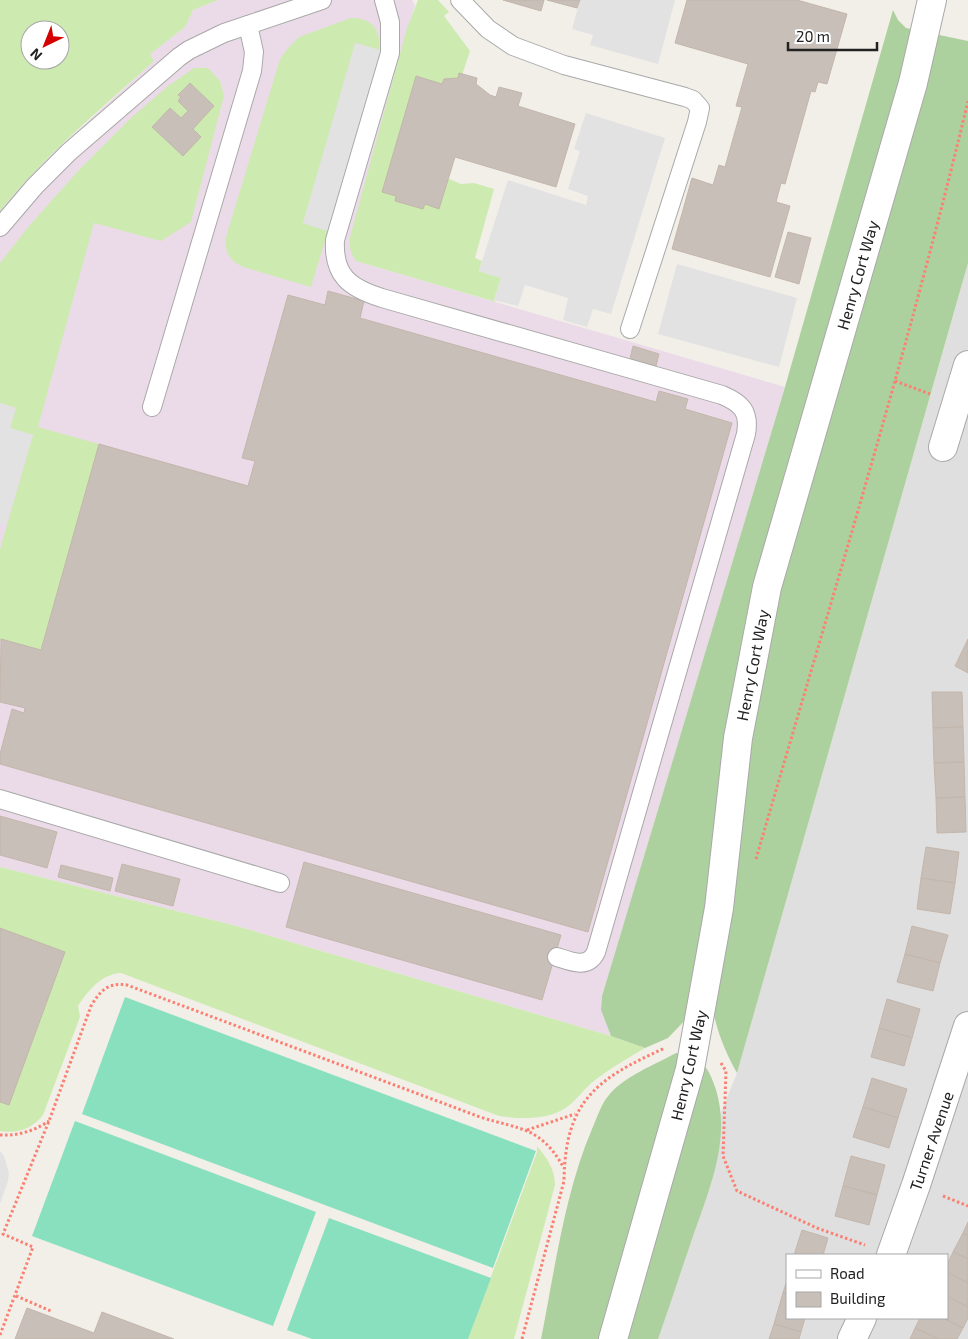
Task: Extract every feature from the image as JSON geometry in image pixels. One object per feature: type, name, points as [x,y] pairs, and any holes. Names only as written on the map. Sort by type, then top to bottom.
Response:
[{"type":"street","name":"Henry Cort Way","points":[[613,1339],[690,1069],[719,908],[738,738],[767,587],[913,83],[932,0]]},
{"type":"street","points":[[943,447],[961,400],[968,365]]},
{"type":"street","name":"Turner Avenue","points":[[881,1251],[966,1041]]},
{"type":"street","points":[[852,1339],[862,1319]]},
{"type":"lane","points":[[0,227],[35,186],[69,152],[171,62],[212,38],[322,0]]},
{"type":"lane","points":[[384,0],[390,22],[390,53],[335,240],[337,263],[343,276],[361,291],[382,298],[722,395],[735,401],[746,415],[748,421],[746,434],[596,952],[594,957],[584,964],[578,964],[557,957]]},
{"type":"lane","points":[[460,0],[488,29],[513,46],[564,65],[693,100],[700,108],[630,329]]},
{"type":"lane","points":[[152,407],[252,71],[254,52],[248,25]]},
{"type":"lane","points":[[0,798],[280,883]]},
{"type":"path","points":[[755,860],[895,381],[968,101]]},
{"type":"path","points":[[895,381],[961,400]]},
{"type":"path","points":[[0,1335],[33,1247],[1,1233],[49,1120],[91,1006],[100,992],[107,987],[119,984],[127,985],[480,1117],[525,1130],[535,1134],[549,1145],[564,1168]]},
{"type":"path","points":[[717,1056],[726,1071],[723,1156],[737,1191],[816,1228],[881,1251]]},
{"type":"path","points":[[522,1339],[564,1182],[564,1168],[576,1114],[590,1094],[617,1072]]},
{"type":"path","points":[[525,1130],[576,1114]]},
{"type":"path","points":[[0,1135],[25,1133],[49,1120]]},
{"type":"path","points":[[16,1296],[51,1311]]},
{"type":"shaded area","points":[[218,0],[412,0],[415,5],[403,46],[356,261],[785,387],[602,996],[601,1010],[611,1036],[233,925],[0,867],[0,211],[27,178],[154,61],[149,54],[185,27],[193,10]]},
{"type":"shaded area","points":[[580,0],[675,0],[658,64],[590,45],[593,35],[572,29]]},
{"type":"shaded area","points":[[355,43],[390,53],[337,234],[303,223]]},
{"type":"shaded area","points":[[586,113],[665,138],[611,314],[593,309],[587,327],[563,320],[568,298],[525,285],[518,306],[494,300],[501,278],[479,271],[508,180],[586,205],[588,196],[568,189],[580,151],[574,149]]},
{"type":"shaded area","points":[[968,263],[968,1339],[629,1339],[737,1073]]},
{"type":"shaded area","points":[[677,264],[797,298],[779,367],[658,334]]},
{"type":"shaded area","points":[[0,403],[16,408],[10,428],[33,435],[6,525],[0,523]]},
{"type":"shaded area","points":[[0,1151],[4,1156],[9,1173],[0,1204]]},
{"type":"green space","points":[[0,0],[218,0],[193,10],[185,27],[150,54],[154,61],[94,115],[17,190],[0,211]]},
{"type":"green space","points":[[418,0],[438,0],[449,12],[444,16],[470,51],[454,100],[447,178],[461,184],[474,183],[494,189],[475,258],[482,261],[479,271],[501,278],[494,300],[496,302],[356,261],[350,249],[350,237],[407,28]]},
{"type":"green space","points":[[893,10],[898,20],[906,28],[968,41],[968,263],[737,1073],[722,1041],[712,1007],[692,1013],[668,1038],[645,1048],[611,1036],[601,1010],[602,996],[785,387]]},
{"type":"green space","points":[[351,18],[365,20],[374,26],[379,37],[379,50],[356,43],[303,223],[328,231],[311,287],[238,265],[227,252],[226,237],[280,59],[299,37]]},
{"type":"green space","points":[[194,68],[208,68],[220,81],[224,96],[191,222],[161,241],[94,223],[38,427],[99,444],[41,650],[1,639],[0,641],[0,549],[33,435],[10,428],[16,408],[0,403],[0,263],[29,226],[79,170],[132,117],[168,86]]},
{"type":"green space","points":[[0,867],[233,925],[611,1036],[645,1048],[595,1080],[572,1103],[557,1113],[533,1118],[499,1116],[121,973],[107,976],[101,980],[91,989],[78,1006],[80,1017],[43,1115],[34,1124],[24,1129],[12,1132],[0,1131]]},
{"type":"green space","points":[[125,997],[536,1151],[493,1268],[82,1114]]},
{"type":"green space","points":[[676,1053],[696,1058],[708,1071],[714,1084],[719,1104],[720,1145],[710,1186],[658,1339],[541,1339],[567,1206],[582,1154],[601,1107],[615,1088],[623,1082]]},
{"type":"green space","points":[[75,1121],[316,1212],[273,1326],[32,1236]]},
{"type":"green space","points":[[537,1146],[550,1164],[554,1174],[555,1185],[514,1339],[468,1339],[537,1152]]},
{"type":"green space","points":[[329,1218],[491,1278],[468,1339],[312,1339],[287,1330]]},
{"type":"building","points":[[503,0],[544,0],[541,11]]},
{"type":"building","points":[[547,0],[580,0],[577,8]]},
{"type":"building","points":[[687,0],[797,0],[847,14],[827,84],[818,82],[815,92],[811,91],[785,184],[781,183],[776,202],[790,206],[770,277],[672,249],[692,178],[713,185],[719,165],[725,167],[742,107],[736,106],[748,64],[675,43]]},
{"type":"building","points":[[459,73],[477,78],[476,84],[490,95],[496,97],[499,87],[522,93],[518,106],[575,124],[556,187],[455,157],[439,209],[425,204],[423,209],[395,201],[396,196],[382,192],[416,76],[442,84],[444,79],[458,78]]},
{"type":"building","points":[[190,83],[214,106],[193,129],[201,137],[183,156],[152,127],[170,108],[181,118],[188,111],[178,101],[181,97],[178,95]]},
{"type":"building","points":[[788,232],[811,238],[799,284],[775,277]]},
{"type":"building","points":[[328,291],[364,301],[360,318],[656,402],[659,391],[688,399],[685,409],[732,423],[588,932],[0,764],[0,754],[12,709],[24,713],[25,708],[0,702],[1,639],[41,650],[99,444],[248,486],[255,461],[242,458],[288,295],[325,305]]},
{"type":"building","points":[[633,346],[659,354],[656,366],[630,359]]},
{"type":"building","points":[[968,639],[968,673],[955,666]]},
{"type":"building","points":[[932,692],[962,692],[963,727],[933,728]]},
{"type":"building","points":[[963,727],[964,762],[934,763],[933,728]]},
{"type":"building","points":[[964,762],[965,797],[936,798],[934,763]]},
{"type":"building","points":[[965,797],[966,832],[937,833],[936,798]]},
{"type":"building","points":[[0,816],[57,832],[47,868],[0,855]]},
{"type":"building","points":[[926,847],[959,852],[955,883],[921,878]]},
{"type":"building","points":[[304,862],[561,935],[542,1000],[286,927]]},
{"type":"building","points":[[122,864],[180,879],[173,906],[115,891]]},
{"type":"building","points":[[61,865],[113,878],[110,891],[58,877]]},
{"type":"building","points":[[921,878],[955,883],[950,914],[917,909]]},
{"type":"building","points":[[912,926],[948,935],[940,963],[905,954]]},
{"type":"building","points":[[0,928],[65,952],[9,1105],[0,1102]]},
{"type":"building","points":[[905,954],[940,963],[933,991],[897,982]]},
{"type":"building","points":[[887,999],[920,1009],[912,1038],[879,1028]]},
{"type":"building","points":[[879,1028],[912,1038],[904,1066],[871,1057]]},
{"type":"building","points":[[872,1078],[907,1089],[898,1118],[863,1107]]},
{"type":"building","points":[[863,1107],[898,1118],[889,1148],[853,1137]]},
{"type":"building","points":[[851,1156],[885,1165],[877,1195],[843,1186]]},
{"type":"building","points":[[843,1186],[877,1195],[869,1225],[835,1216]]},
{"type":"building","points":[[968,1222],[968,1236],[963,1233]]},
{"type":"building","points":[[802,1230],[828,1238],[823,1254],[794,1254]]},
{"type":"building","points":[[963,1233],[968,1236],[968,1259],[953,1252]]},
{"type":"building","points":[[953,1252],[968,1259],[968,1283],[948,1273],[948,1263]]},
{"type":"building","points":[[948,1273],[968,1283],[968,1307],[948,1297]]},
{"type":"building","points":[[786,1283],[786,1294],[783,1293]]},
{"type":"building","points":[[783,1293],[786,1294],[786,1319],[805,1319],[801,1332],[774,1324]]},
{"type":"building","points":[[948,1297],[968,1307],[968,1318],[963,1328],[945,1319],[948,1319]]},
{"type":"building","points":[[27,1308],[94,1333],[102,1312],[174,1339],[15,1339]]},
{"type":"building","points":[[920,1319],[945,1319],[963,1328],[957,1339],[938,1339],[915,1328]]},
{"type":"building","points":[[774,1324],[801,1332],[799,1339],[769,1339]]},
{"type":"building","points":[[915,1328],[938,1339],[910,1339]]}]
